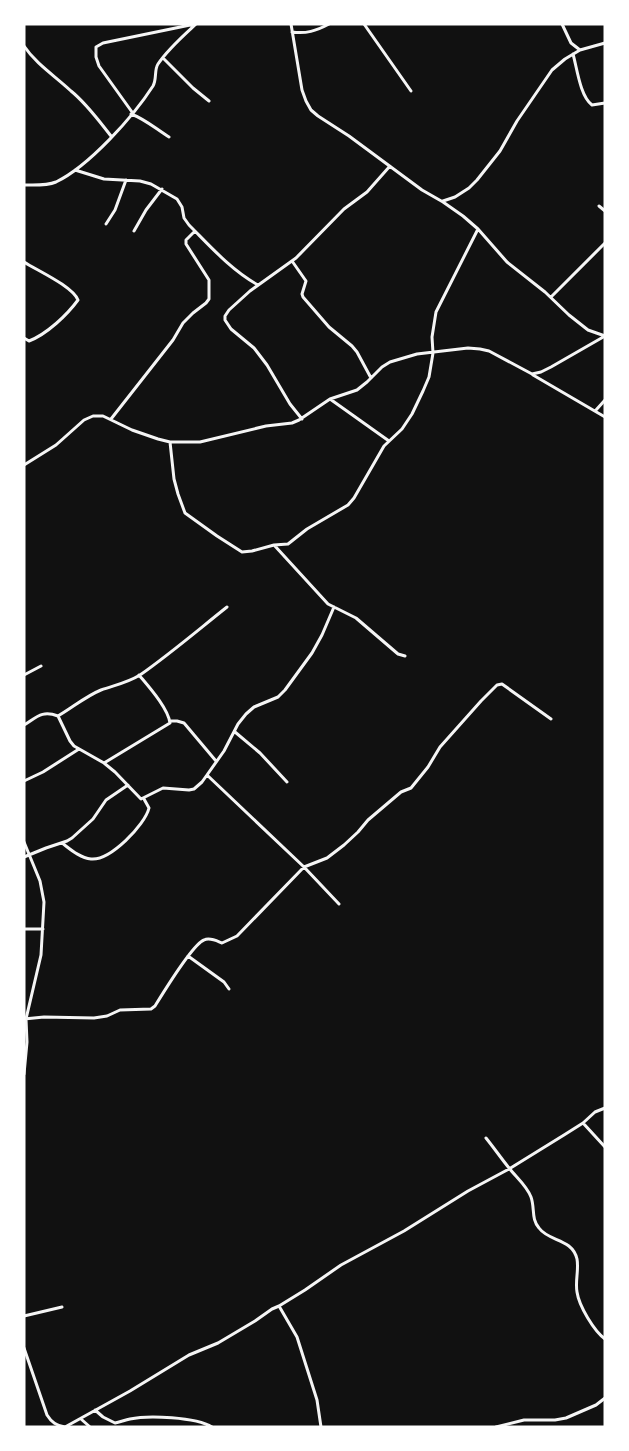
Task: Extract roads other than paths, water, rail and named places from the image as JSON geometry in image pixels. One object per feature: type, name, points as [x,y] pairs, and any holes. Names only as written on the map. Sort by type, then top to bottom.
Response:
[{"type":"street","points":[[24,185],[49,184],[75,170],[132,113],[154,84],[156,67],[196,24]]},
{"type":"street","points":[[169,137],[145,119],[132,113],[99,66],[96,47],[103,43],[196,24]]},
{"type":"street","points":[[291,24],[302,90],[311,110],[422,190],[463,216],[478,229],[507,262],[551,297],[578,323],[588,330],[605,336]]},
{"type":"street","points":[[292,32],[312,32],[329,24]]},
{"type":"street","points":[[364,24],[411,91]]},
{"type":"street","points":[[562,24],[571,43],[580,50]]},
{"type":"street","points":[[443,202],[469,188],[477,180],[500,150],[552,70],[580,50],[605,43]]},
{"type":"street","points":[[24,46],[87,106],[111,136]]},
{"type":"street","points":[[573,54],[586,100],[592,105],[605,103]]},
{"type":"street","points":[[163,58],[209,101]]},
{"type":"street","points":[[302,419],[290,404],[267,365],[254,348],[235,334],[225,320],[225,316],[258,285],[291,261],[344,209],[367,192],[390,166]]},
{"type":"street","points":[[75,170],[104,179],[146,182],[162,189],[180,202],[184,218],[195,231],[225,261],[258,285]]},
{"type":"street","points":[[106,224],[118,204],[126,180]]},
{"type":"street","points":[[134,231],[162,189]]},
{"type":"street","points":[[599,206],[605,211]]},
{"type":"street","points":[[170,442],[182,508],[188,516],[242,552],[288,544],[307,529],[348,505],[384,446],[407,421],[423,392],[429,377],[436,312],[478,229]]},
{"type":"street","points":[[111,419],[173,340],[183,323],[207,303],[209,280],[186,244],[186,240],[195,231]]},
{"type":"street","points":[[551,297],[605,243]]},
{"type":"street","points":[[291,261],[306,281],[303,297],[329,327],[352,346],[371,378]]},
{"type":"street","points":[[24,262],[68,288],[78,297],[62,319],[36,338],[29,340],[24,338]]},
{"type":"street","points":[[532,374],[551,367],[605,336]]},
{"type":"street","points":[[24,465],[56,445],[84,420],[93,416],[111,419],[132,430],[170,442],[200,441],[266,426],[291,423],[302,419],[330,399],[357,390],[390,362],[417,354],[468,348],[489,351],[605,417]]},
{"type":"street","points":[[330,399],[389,441]]},
{"type":"street","points":[[596,410],[605,400]]},
{"type":"street","points":[[274,545],[324,600],[356,618],[398,654],[405,656]]},
{"type":"street","points":[[58,716],[94,693],[126,683],[139,675],[227,607]]},
{"type":"street","points":[[144,799],[163,788],[194,789],[224,751],[246,714],[254,707],[278,697],[285,690],[312,653],[334,607]]},
{"type":"street","points":[[24,675],[40,666]]},
{"type":"street","points":[[139,675],[162,705],[170,721]]},
{"type":"street","points":[[25,1019],[94,1018],[107,1016],[120,1010],[151,1009],[195,947],[205,939],[222,943],[237,936],[304,867],[336,852],[401,792],[411,788],[440,747],[497,685],[502,684],[551,719]]},
{"type":"street","points":[[24,725],[45,713],[58,716],[70,741],[79,749],[104,763],[138,797],[144,799],[149,808],[148,813],[125,841],[117,849],[100,858],[95,860],[84,858],[62,843]]},
{"type":"street","points":[[170,721],[184,723],[217,761]]},
{"type":"street","points":[[104,763],[168,725],[170,721]]},
{"type":"street","points":[[234,732],[260,753],[287,782]]},
{"type":"street","points":[[24,781],[79,749]]},
{"type":"street","points":[[207,775],[304,867],[339,904]]},
{"type":"street","points":[[24,857],[72,838],[93,819],[106,800],[128,786]]},
{"type":"street","points":[[24,842],[40,881],[44,902],[41,955],[25,1019],[27,1042],[24,1074]]},
{"type":"street","points":[[24,929],[43,929]]},
{"type":"street","points":[[188,956],[229,988]]},
{"type":"street","points":[[24,1348],[48,1415],[52,1422],[65,1427],[189,1355],[255,1321],[341,1265],[509,1169],[605,1108]]},
{"type":"street","points":[[583,1123],[605,1147]]},
{"type":"street","points":[[486,1138],[531,1197],[532,1213],[541,1231],[562,1241],[573,1251],[578,1268],[576,1292],[592,1325],[605,1339]]},
{"type":"street","points":[[279,1306],[297,1337],[317,1400],[321,1427]]},
{"type":"street","points":[[24,1316],[62,1308]]},
{"type":"street","points":[[496,1427],[524,1420],[566,1418],[596,1406],[605,1398]]},
{"type":"street","points":[[95,1410],[116,1423],[131,1419],[159,1418],[195,1420],[212,1427]]},
{"type":"street","points":[[81,1419],[90,1427]]}]
